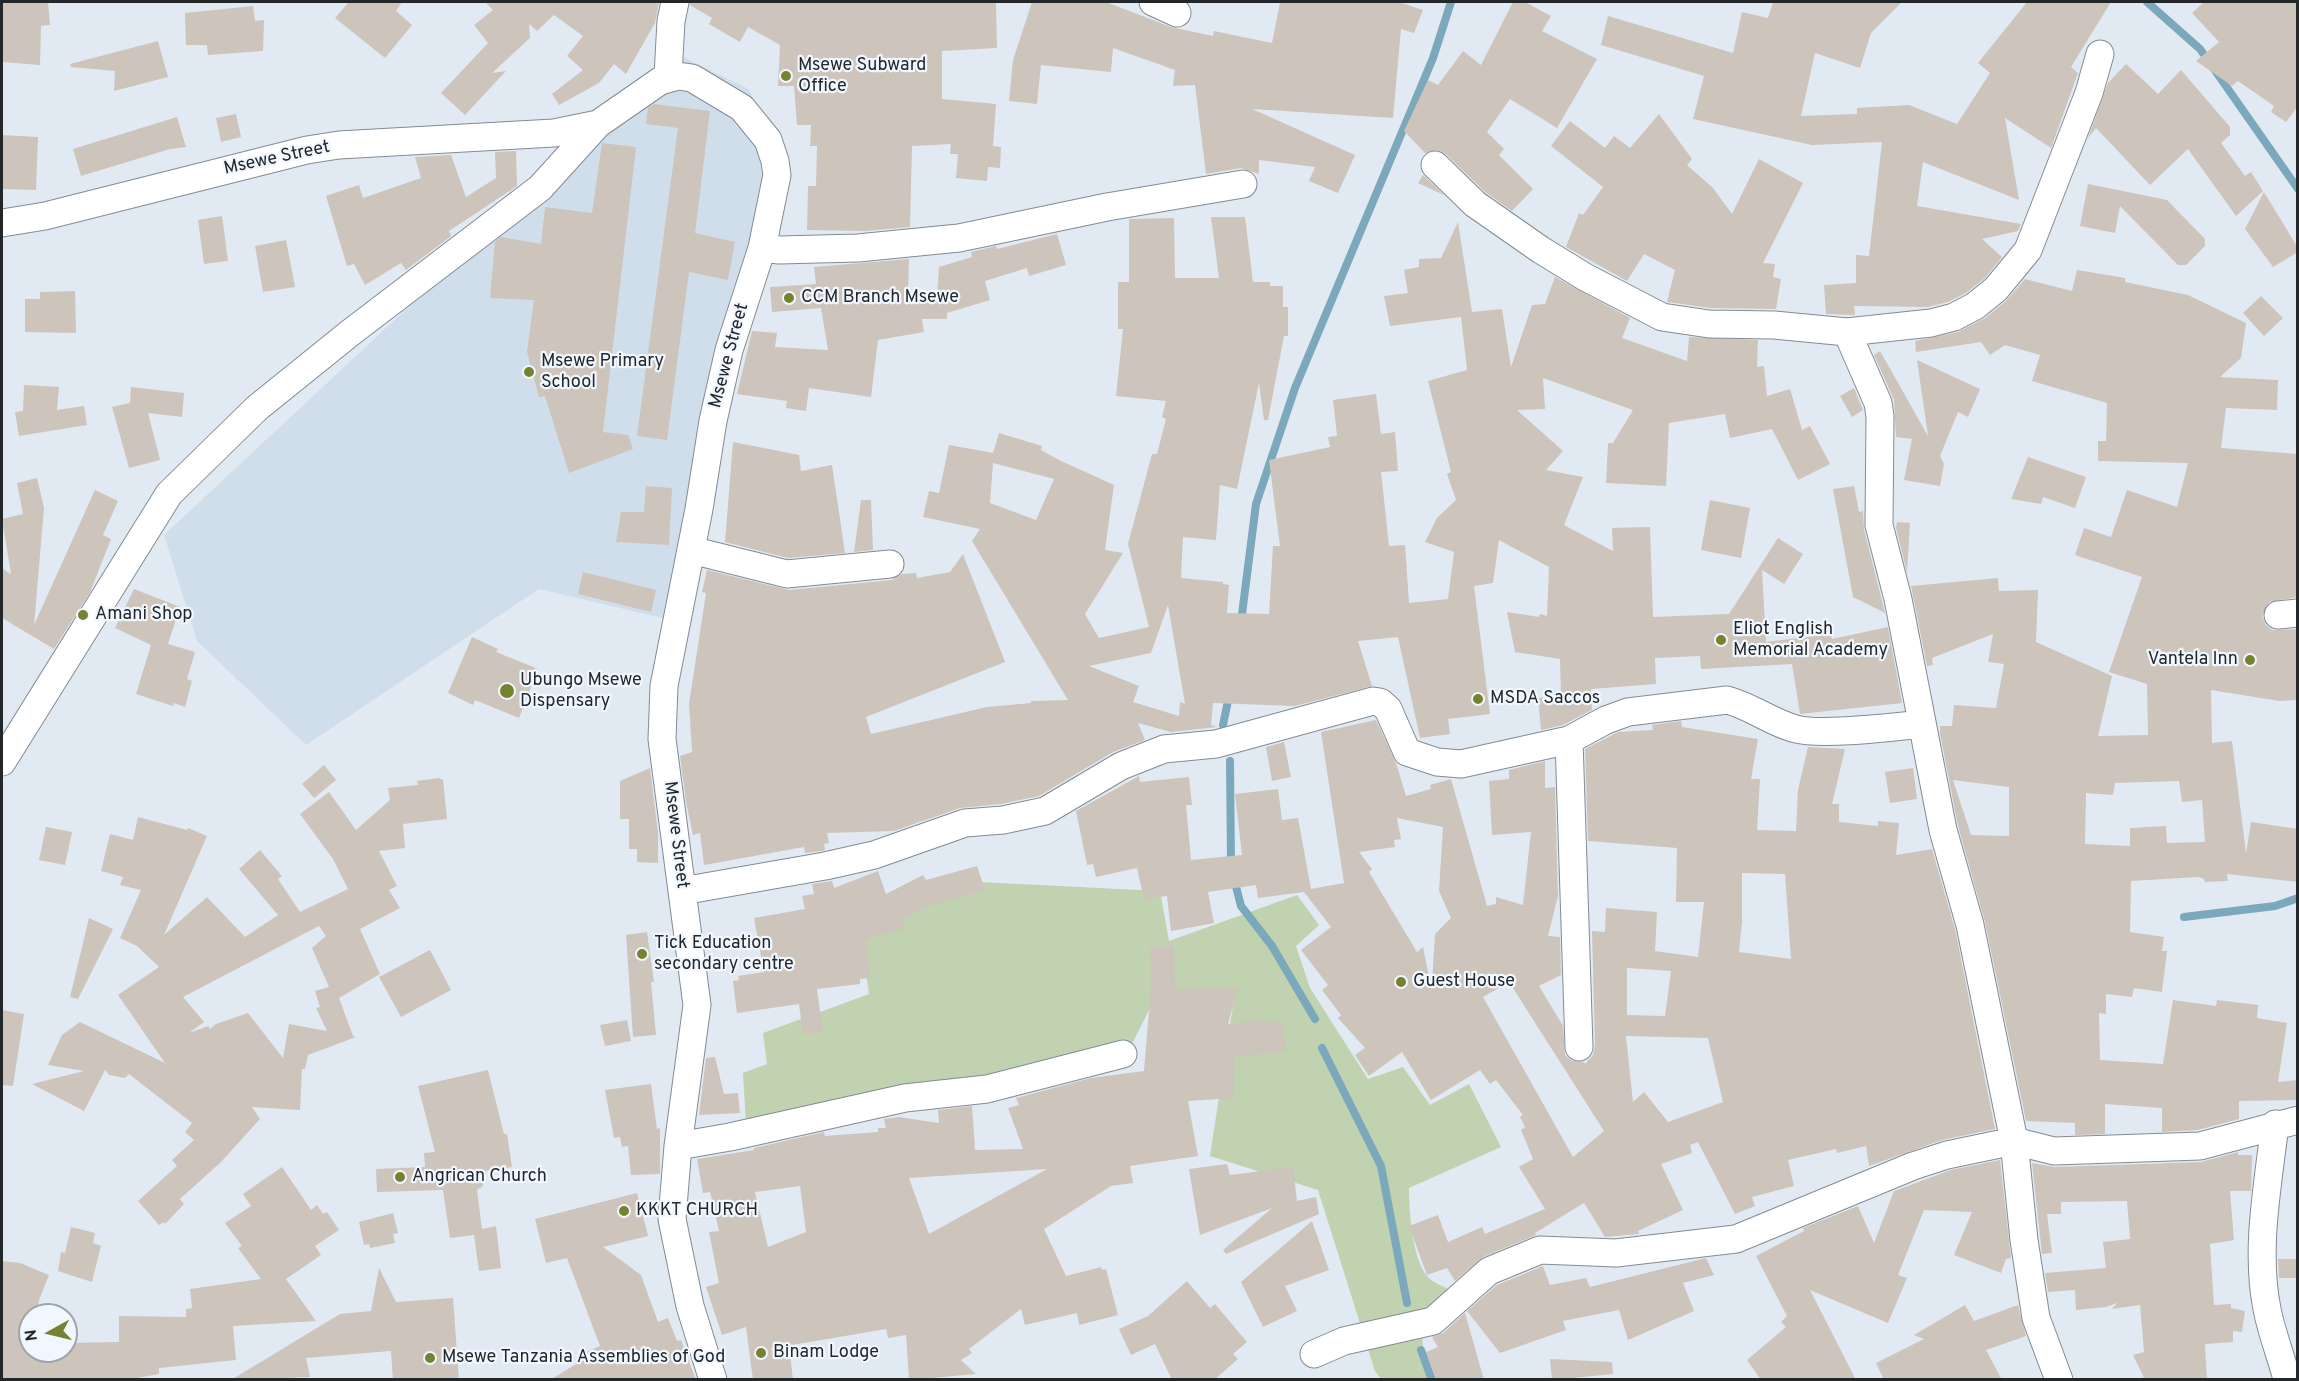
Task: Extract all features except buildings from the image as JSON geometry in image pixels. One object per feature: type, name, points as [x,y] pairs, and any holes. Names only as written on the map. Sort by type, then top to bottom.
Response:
[{"type":"street","points":[[668,76],[671,21],[675,2]]},
{"type":"street","points":[[1435,165],[1475,204],[1541,250],[1585,278],[1662,317],[1699,324],[1774,325],[1847,332],[1931,323],[1975,306],[1996,289],[2028,250],[2089,93],[2100,54]]},
{"type":"street","name":"Msewe Street","points":[[2,223],[45,216],[307,150],[339,145],[554,133],[597,124],[668,76],[692,78],[742,108],[768,140],[777,175],[762,248],[729,350],[713,421],[691,550],[664,686],[662,739],[697,1005],[678,1146],[672,1219],[690,1306],[713,1380]]},
{"type":"street","points":[[2,762],[169,494],[257,408],[350,333],[540,188],[597,124]]},
{"type":"street","points":[[762,248],[846,249],[959,238],[1107,207],[1243,184]]},
{"type":"street","points":[[1847,332],[1878,403],[1880,417],[1879,525],[1898,599],[1943,830],[1970,925],[2014,1141],[2024,1240],[2036,1318],[2059,1380]]},
{"type":"street","points":[[691,550],[787,574],[890,564]]},
{"type":"street","points":[[682,891],[835,864],[874,855],[965,823],[1003,820],[1045,811],[1121,766],[1164,749],[1216,744],[1373,702],[1380,702],[1388,709],[1407,752],[1437,762],[1461,764],[1569,740],[1606,720],[1628,712],[1727,700],[1796,729],[1815,731],[1922,724]]},
{"type":"street","points":[[1569,740],[1579,1047]]},
{"type":"street","points":[[678,1146],[785,1126],[905,1098],[987,1089],[1123,1054]]},
{"type":"street","points":[[1314,1353],[1344,1341],[1432,1321],[1489,1271],[1540,1250],[1616,1253],[1736,1239],[1913,1166],[1947,1155],[2014,1141],[2054,1151],[2200,1146],[2222,1142],[2286,1122]]},
{"type":"street","points":[[2286,1122],[2265,1199],[2264,1285],[2269,1318],[2284,1372],[2289,1380]]},
{"type":"shaded area","name":"Msewe Primary School","points":[[673,52],[749,89],[771,140],[666,619],[539,589],[306,745],[197,641],[164,535],[461,258]]},
{"type":"green space","points":[[959,881],[1160,891],[1169,941],[1297,895],[1319,925],[1296,946],[1310,988],[1368,1079],[1403,1067],[1430,1105],[1469,1084],[1501,1147],[1409,1188],[1413,1236],[1419,1262],[1430,1279],[1452,1291],[1422,1323],[1423,1354],[1433,1379],[1381,1379],[1375,1371],[1318,1190],[1210,1156],[1235,992],[1157,994],[1133,1042],[1056,1068],[746,1125],[743,1073],[767,1064],[763,1033],[869,994],[859,926]]},
{"type":"waterway","points":[[1241,622],[1256,504],[1295,388],[1433,58],[1451,2]]},
{"type":"waterway","points":[[2147,2],[2200,49],[2298,189]]},
{"type":"waterway","points":[[1223,725],[1229,696]]},
{"type":"waterway","points":[[1230,761],[1231,864]]},
{"type":"waterway","points":[[1234,879],[1241,906],[1272,946],[1315,1019]]},
{"type":"waterway","points":[[2184,917],[2275,906],[2298,898]]},
{"type":"waterway","points":[[1322,1048],[1381,1166],[1407,1303]]},
{"type":"waterway","points":[[1421,1350],[1432,1380]]},
{"type":"place","name":"Msewe Subward Office","points":[[786,76]]},
{"type":"place","name":"CCM Branch Msewe","points":[[789,298]]},
{"type":"place","name":"Msewe Primary School","points":[[529,372]]},
{"type":"place","name":"Amani Shop","points":[[83,615]]},
{"type":"place","name":"Eliot English Memorial Academy","points":[[1721,640]]},
{"type":"place","name":"Vantela Inn","points":[[2250,660]]},
{"type":"place","name":"Ubungo Msewe Dispensary","points":[[507,691]]},
{"type":"place","name":"MSDA Saccos","points":[[1478,699]]},
{"type":"place","name":"Tick Education secondary centre","points":[[642,954]]},
{"type":"place","name":"Guest House","points":[[1401,982]]},
{"type":"place","name":"Angrican Church","points":[[400,1177]]},
{"type":"place","name":"KKKT CHURCH","points":[[624,1211]]},
{"type":"place","name":"Binam Lodge","points":[[761,1353]]},
{"type":"place","name":"Msewe Tanzania Assemblies of God","points":[[430,1358]]}]
